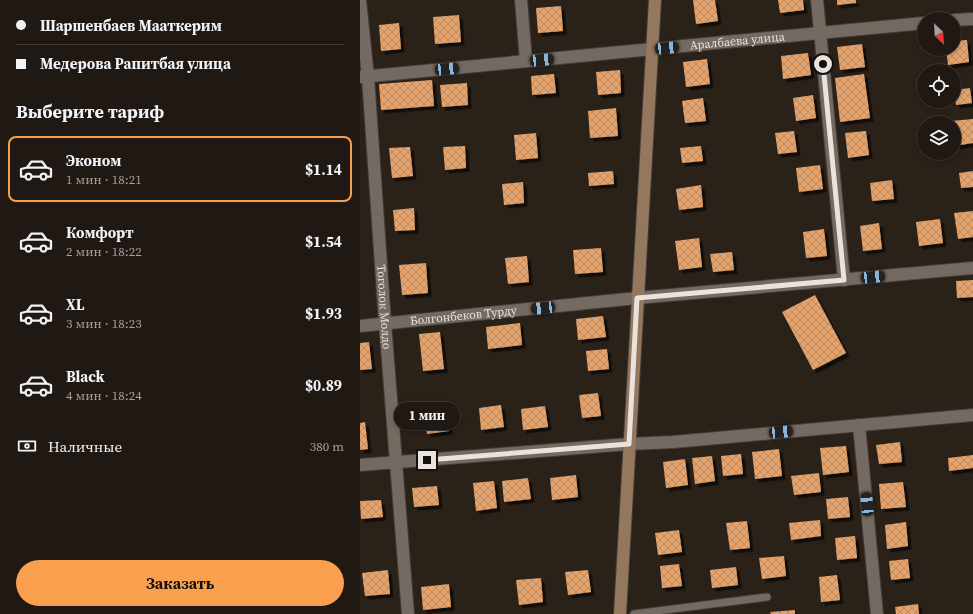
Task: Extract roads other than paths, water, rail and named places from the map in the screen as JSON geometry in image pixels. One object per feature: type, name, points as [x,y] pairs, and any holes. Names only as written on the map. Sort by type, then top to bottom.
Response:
[{"type":"street","name":"Тоголок Молдо","points":[[360,0],[364,77],[408,614]]},
{"type":"street","points":[[521,0],[526,61]]},
{"type":"street","points":[[620,614],[655,0]]},
{"type":"street","points":[[817,0],[844,280]]},
{"type":"street","points":[[961,20],[973,19]]},
{"type":"street","name":"Аралбаева улица","points":[[364,77],[917,24]]},
{"type":"street","name":"Болгонбеков Турду","points":[[360,326],[637,298],[973,268]]},
{"type":"street","points":[[360,465],[672,442],[973,415]]},
{"type":"street","points":[[859,425],[877,614]]},
{"type":"lane","points":[[634,614],[768,597]]}]
